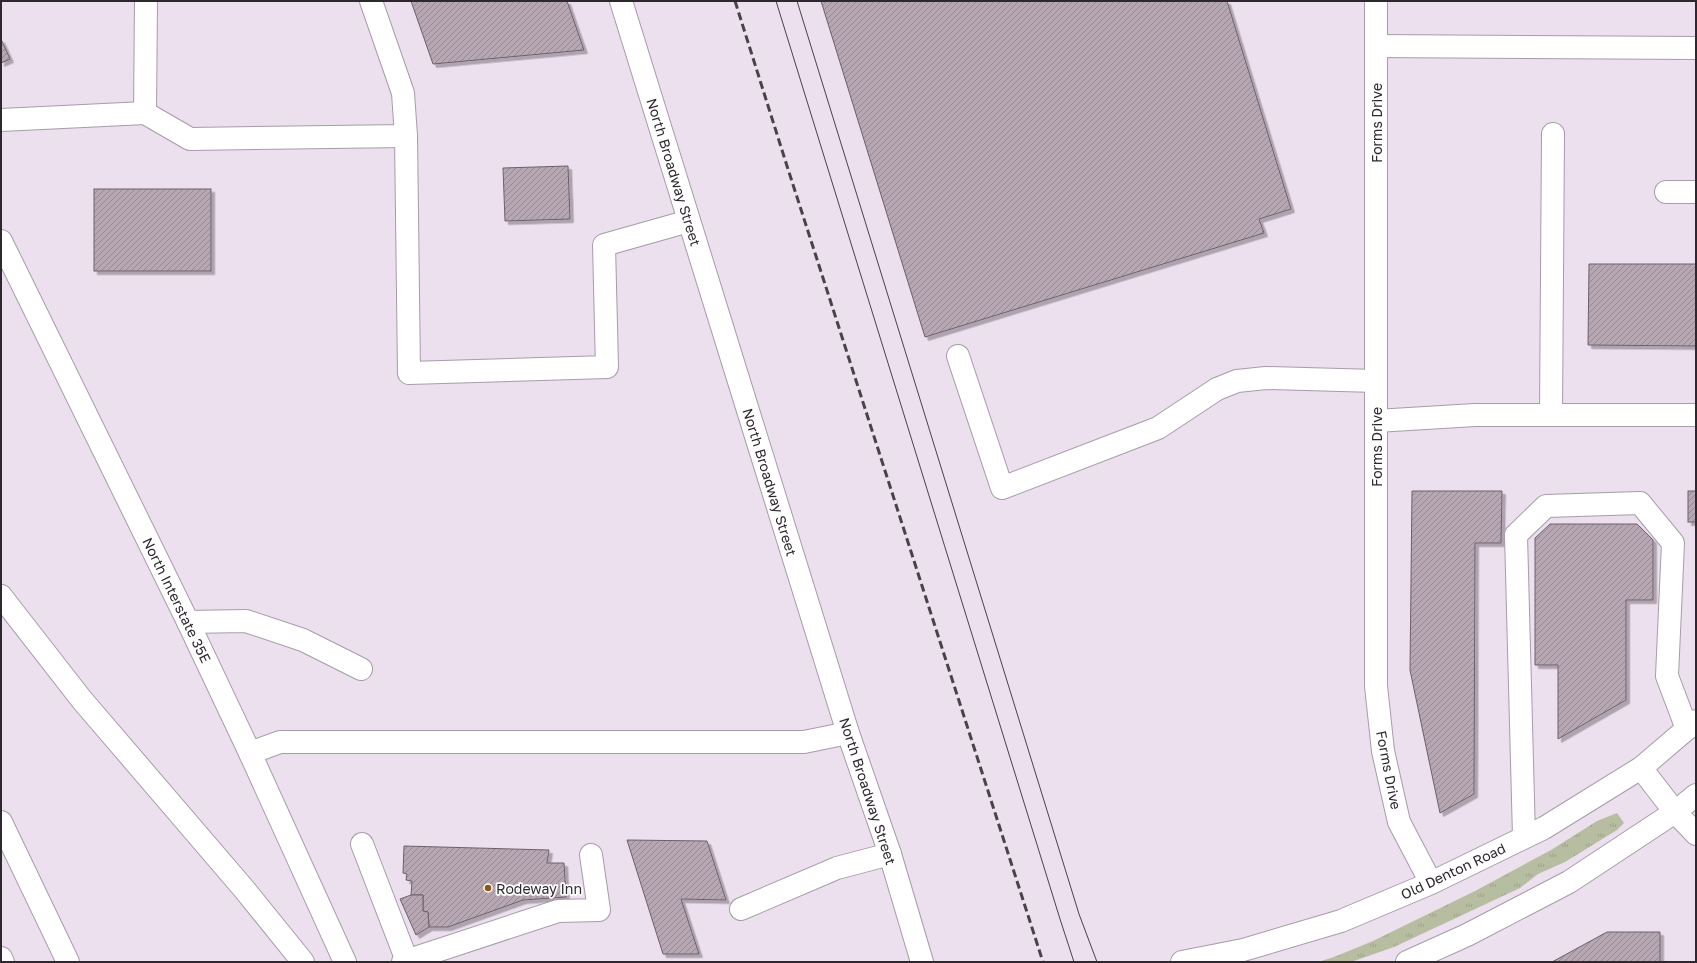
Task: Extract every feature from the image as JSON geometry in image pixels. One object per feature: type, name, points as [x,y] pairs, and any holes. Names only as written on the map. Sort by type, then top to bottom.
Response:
[{"type":"main road","points":[[145,113],[146,1]]},
{"type":"main road","points":[[371,1],[403,93],[406,136],[409,373],[608,367],[604,245],[689,221]]},
{"type":"main road","name":"North Broadway Street","points":[[621,1],[848,732],[890,854],[922,962]]},
{"type":"main road","name":"Forms Drive","points":[[1376,1],[1376,686],[1383,751],[1399,822],[1431,883]]},
{"type":"main road","points":[[1376,46],[1696,48]]},
{"type":"main road","points":[[1,120],[145,113],[190,139],[406,136]]},
{"type":"main road","points":[[1551,415],[1552,134]]},
{"type":"main road","points":[[1666,192],[1696,192]]},
{"type":"main road","name":"North Interstate 35E","points":[[1,241],[188,622],[250,753],[345,962]]},
{"type":"main road","points":[[958,356],[1002,488],[1158,428],[1217,389],[1237,382],[1266,378],[1376,381]]},
{"type":"main road","points":[[1376,421],[1475,416],[1696,415]]},
{"type":"main road","points":[[1524,837],[1516,535],[1546,506],[1640,502],[1673,543],[1667,676],[1691,725]]},
{"type":"main road","points":[[1,596],[82,700],[244,889],[303,962]]},
{"type":"main road","points":[[188,622],[246,621],[303,640],[361,669]]},
{"type":"main road","name":"Old Denton Road","points":[[1182,962],[1243,950],[1341,921],[1431,883],[1544,828],[1641,768],[1691,725]]},
{"type":"main road","points":[[250,753],[280,742],[804,742],[848,732]]},
{"type":"main road","points":[[1641,768],[1675,812],[1696,834]]},
{"type":"main road","points":[[1417,960],[1569,882],[1675,812],[1696,795]]},
{"type":"main road","points":[[1,822],[68,962]]},
{"type":"main road","points":[[362,844],[405,962],[558,911],[599,910],[591,855]]},
{"type":"main road","points":[[741,908],[837,868],[890,854]]},
{"type":"main road","points":[[1,958],[3,962]]},
{"type":"green space","points":[[1617,813],[1624,823],[1617,830],[1565,862],[1538,874],[1520,888],[1394,947],[1351,962],[1318,962],[1373,941],[1477,890],[1551,850],[1597,821]]},
{"type":"building","points":[[411,1],[567,1],[584,50],[433,64]]},
{"type":"building","points":[[821,1],[1227,1],[1291,209],[1259,219],[1264,233],[925,337]]},
{"type":"building","points":[[1,39],[10,59],[1,63]]},
{"type":"building","points":[[568,166],[570,219],[505,221],[503,168]]},
{"type":"building","points":[[94,189],[211,189],[211,271],[94,271]]},
{"type":"building","points":[[1589,264],[1696,264],[1696,346],[1588,345]]},
{"type":"building","points":[[1412,491],[1502,491],[1501,543],[1475,543],[1474,794],[1440,813],[1410,670]]},
{"type":"building","points":[[1688,491],[1696,491],[1696,522],[1688,522]]},
{"type":"building","points":[[1550,524],[1637,524],[1653,540],[1653,600],[1626,600],[1626,700],[1558,739],[1558,665],[1535,665],[1535,538]]},
{"type":"building","points":[[627,840],[707,841],[726,900],[681,899],[699,954],[663,954]]},
{"type":"building","name":"Rodeway Inn","points":[[404,846],[549,850],[547,863],[564,863],[566,897],[523,900],[448,927],[429,927],[428,912],[423,911],[423,895],[411,895],[412,881],[406,880],[407,874],[403,873]]},
{"type":"building","points":[[411,895],[423,895],[423,911],[428,912],[429,927],[416,935],[400,899]]},
{"type":"building","points":[[1607,932],[1660,932],[1660,962],[1552,962]]},
{"type":"tram line","points":[[776,1],[1074,962]]},
{"type":"tram line","points":[[797,1],[1079,914],[1097,962]]},
{"type":"railway","points":[[735,1],[1043,962]]},
{"type":"place","name":"Rodeway Inn","points":[[488,888]]}]
